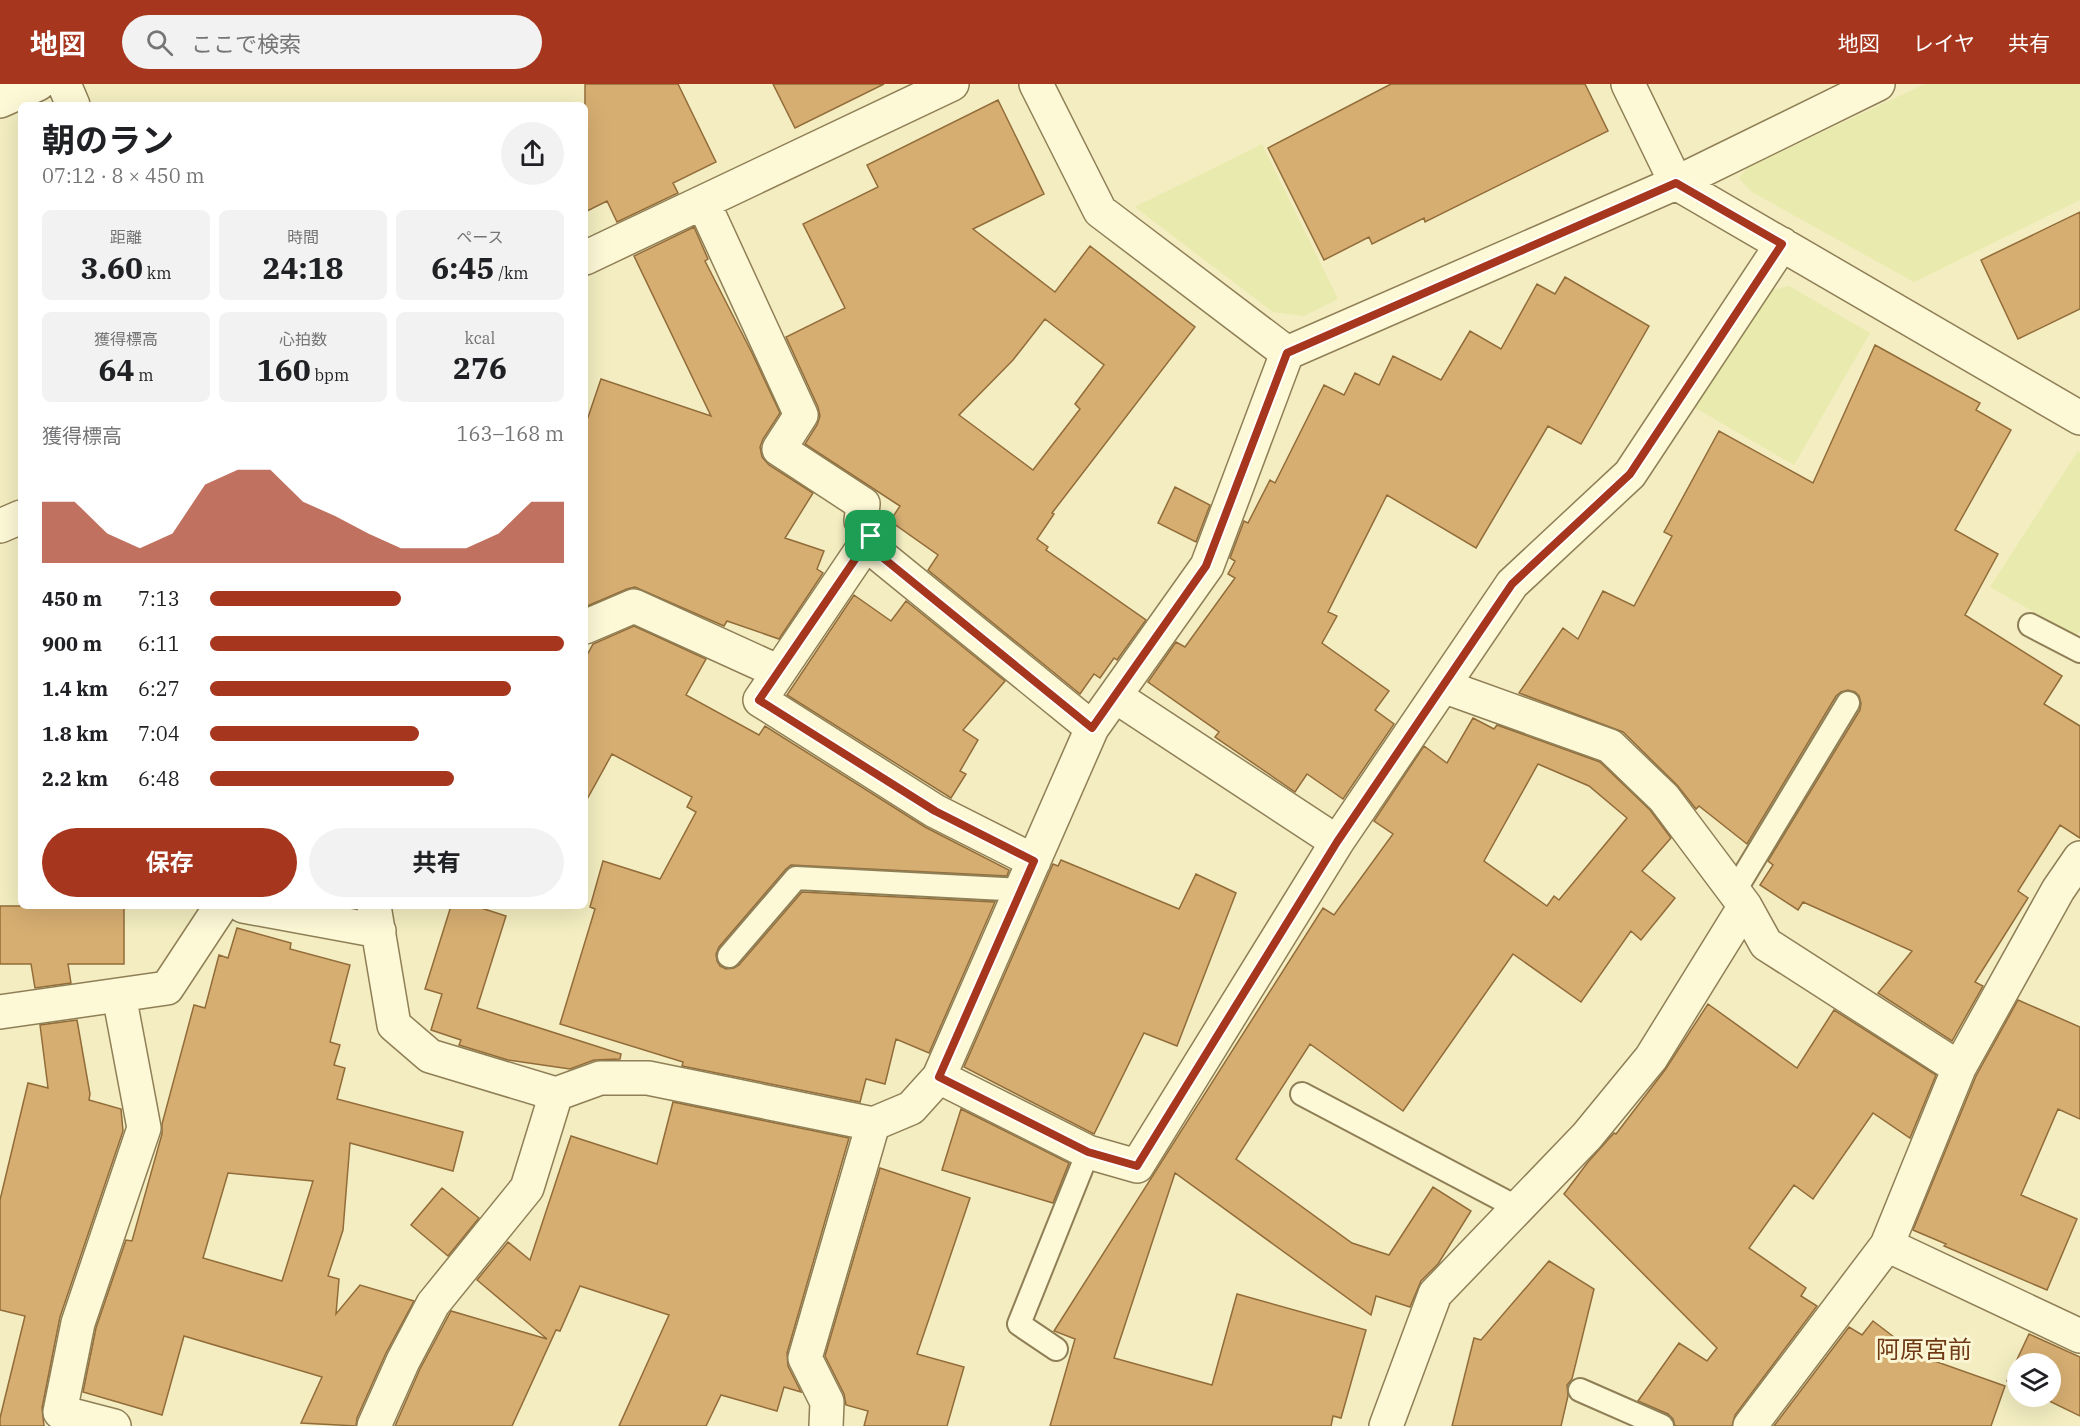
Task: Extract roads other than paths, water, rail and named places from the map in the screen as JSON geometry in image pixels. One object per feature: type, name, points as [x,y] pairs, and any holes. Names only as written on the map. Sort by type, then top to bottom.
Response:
[{"type":"street","points":[[0,101],[38,84]]},
{"type":"street","points":[[64,84],[72,102]]},
{"type":"street","points":[[588,257],[951,84]]},
{"type":"street","points":[[1036,84],[1100,212],[1287,353]]},
{"type":"street","points":[[1628,84],[1676,183],[2080,418]]},
{"type":"street","points":[[276,909],[376,918],[394,1024],[430,1056],[556,1094],[600,1078],[648,1078],[873,1124],[911,1108],[939,1077],[1092,728],[1206,566],[1287,353],[1676,183],[1878,84]]},
{"type":"street","points":[[703,202],[801,415],[779,449],[863,504],[861,521],[882,557],[1092,728]]},
{"type":"street","points":[[939,1077],[1088,1152],[1137,1166],[1337,842],[1512,584],[1630,474],[1782,244]]},
{"type":"street","points":[[0,526],[18,518]]},
{"type":"street","points":[[871,536],[759,700],[935,811],[1027,876]]},
{"type":"street","points":[[588,626],[634,606],[779,672]]},
{"type":"street","points":[[1443,686],[1610,746],[1664,798],[1740,899],[1766,944],[1959,1068]]},
{"type":"street","points":[[1115,696],[1337,842]]},
{"type":"street","points":[[1750,1426],[1887,1245],[1959,1068],[2069,897],[2080,858]]},
{"type":"street","points":[[1386,1426],[1435,1294],[1587,1136],[1651,1058],[1740,899]]},
{"type":"street","points":[[0,1012],[167,988],[219,909]]},
{"type":"street","points":[[114,1426],[60,1412],[78,1323],[144,1128],[119,995]]},
{"type":"street","points":[[374,1426],[403,1361],[433,1304],[527,1188],[556,1094]]},
{"type":"street","points":[[826,1426],[827,1402],[805,1358],[873,1124]]},
{"type":"street","points":[[1887,1245],[2080,1335]]},
{"type":"lane","points":[[2030,625],[2080,651]]},
{"type":"lane","points":[[1740,899],[1848,703]]},
{"type":"lane","points":[[729,956],[796,879],[1027,876]]},
{"type":"lane","points":[[1302,1095],[1518,1208]]},
{"type":"lane","points":[[1056,1348],[1019,1324],[1088,1152]]},
{"type":"lane","points":[[1580,1390],[1662,1426]]},
{"type":"district","name":"阿原宮前","points":[[1924,1349]]}]
